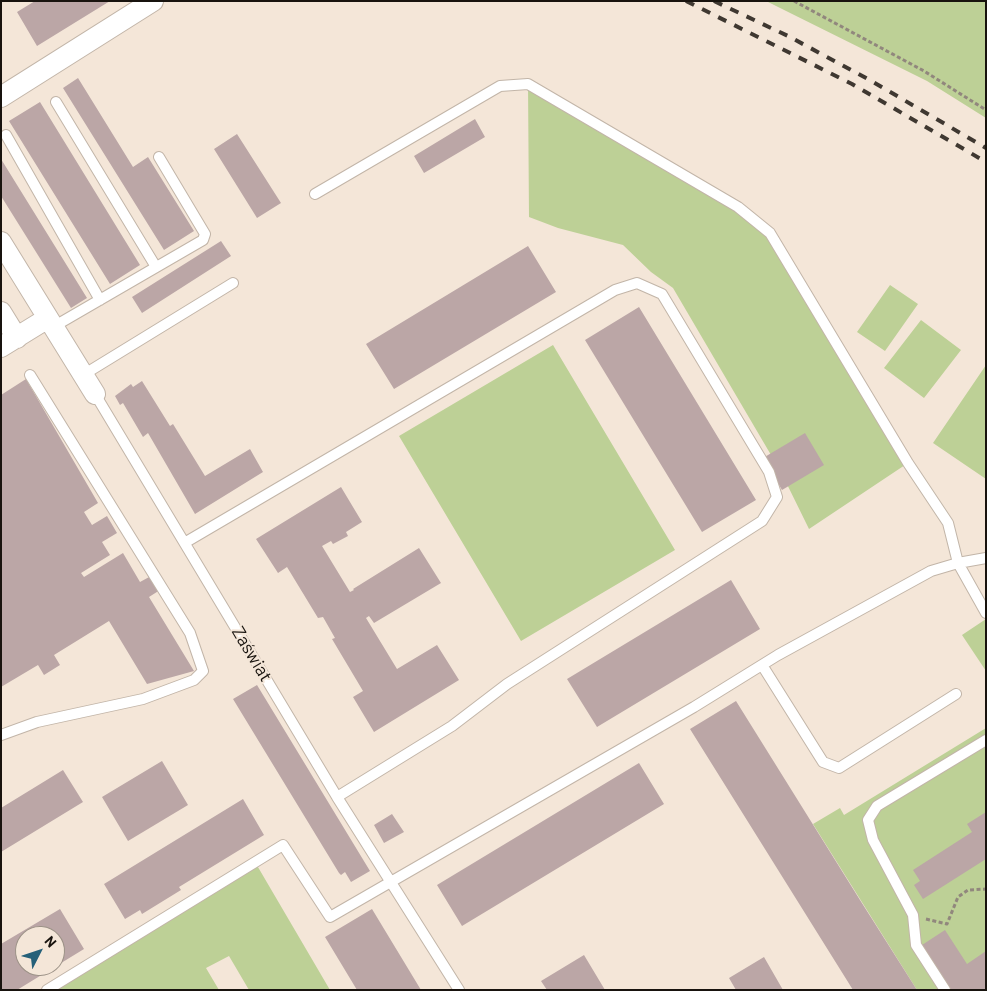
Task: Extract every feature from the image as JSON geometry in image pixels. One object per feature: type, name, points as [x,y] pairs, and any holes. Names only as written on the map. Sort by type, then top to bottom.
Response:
[{"type":"street","points":[[1,97],[154,1]]},
{"type":"street","name":"Zaświat","points":[[1,242],[95,394]]},
{"type":"street","points":[[1,312],[9,342],[50,322]]},
{"type":"lane","points":[[316,194],[500,86],[528,84],[738,207],[770,234],[908,463],[948,523],[958,563],[986,613]]},
{"type":"lane","points":[[56,102],[156,267]]},
{"type":"lane","points":[[6,135],[100,300]]},
{"type":"lane","points":[[50,322],[100,300],[203,240],[205,234],[160,157]]},
{"type":"lane","points":[[83,375],[233,283]]},
{"type":"lane","points":[[186,542],[615,290],[637,283],[662,294],[769,472],[777,497],[762,521],[506,684],[452,726],[337,797]]},
{"type":"lane","points":[[1,735],[37,722],[143,700],[194,680],[203,671],[190,633],[30,375]]},
{"type":"lane","name":"Zaświat","points":[[95,394],[186,542],[337,797],[459,990]]},
{"type":"lane","points":[[47,990],[283,845],[330,917],[603,760],[762,665],[931,571],[958,563],[986,558]]},
{"type":"lane","points":[[762,665],[823,762],[839,768],[956,694]]},
{"type":"lane","points":[[945,990],[916,945],[914,916],[873,840],[868,820],[878,806],[986,740]]},
{"type":"path","points":[[794,1],[924,71],[986,110]]},
{"type":"path","points":[[914,916],[947,924],[958,897],[968,890],[986,889]]},
{"type":"green space","points":[[766,1],[986,1],[986,118],[927,81]]},
{"type":"green space","points":[[528,84],[738,207],[770,233],[908,463],[809,529],[781,472],[673,288],[651,272],[623,245],[558,228],[529,217]]},
{"type":"green space","points":[[890,285],[918,304],[885,351],[857,332]]},
{"type":"green space","points":[[921,320],[961,350],[924,398],[884,368]]},
{"type":"green space","points":[[553,345],[675,550],[521,641],[399,436]]},
{"type":"green space","points":[[986,365],[986,479],[933,443]]},
{"type":"green space","points":[[986,619],[986,671],[962,635]]},
{"type":"green space","points":[[986,728],[986,990],[917,990],[813,824],[840,808],[844,815]]},
{"type":"green space","points":[[255,862],[330,990],[249,990],[229,956],[206,968],[219,990],[47,990]]},
{"type":"building","points":[[35,1],[110,1],[37,46],[17,12]]},
{"type":"building","points":[[78,78],[133,167],[148,157],[194,231],[164,250],[63,88]]},
{"type":"building","points":[[40,102],[140,265],[110,284],[9,121]]},
{"type":"building","points":[[475,119],[485,137],[424,173],[414,156]]},
{"type":"building","points":[[237,134],[281,203],[257,218],[214,149]]},
{"type":"building","points":[[1,159],[87,298],[71,308],[1,196]]},
{"type":"building","points":[[221,241],[231,256],[142,313],[132,297]]},
{"type":"building","points":[[528,246],[556,292],[394,389],[366,344]]},
{"type":"building","points":[[639,307],[756,500],[702,532],[585,340]]},
{"type":"building","points":[[26,379],[98,503],[84,512],[92,525],[107,516],[117,533],[102,542],[110,555],[81,573],[84,577],[123,553],[140,582],[151,576],[160,590],[149,597],[194,671],[147,684],[109,621],[54,655],[60,665],[44,675],[38,665],[1,687],[1,395]]},
{"type":"building","points":[[142,381],[170,426],[173,424],[205,476],[250,449],[263,472],[195,514],[148,433],[143,437],[123,403],[120,405],[115,396],[131,384],[133,387]]},
{"type":"building","points":[[805,433],[824,465],[782,490],[763,458]]},
{"type":"building","points":[[341,487],[362,522],[346,532],[348,536],[333,544],[331,541],[322,546],[350,592],[419,548],[441,583],[374,623],[369,616],[366,618],[397,669],[437,645],[459,680],[374,732],[353,697],[363,691],[332,639],[335,638],[323,617],[318,618],[287,567],[278,573],[256,539]]},
{"type":"building","points":[[731,580],[760,629],[597,727],[567,679]]},
{"type":"building","points":[[257,685],[370,871],[351,882],[345,872],[341,875],[339,873],[233,699]]},
{"type":"building","points":[[736,701],[917,990],[853,990],[690,729]]},
{"type":"building","points":[[162,761],[188,805],[128,841],[102,797]]},
{"type":"building","points":[[639,763],[664,804],[462,926],[437,885]]},
{"type":"building","points":[[63,770],[83,802],[1,852],[1,808]]},
{"type":"building","points":[[243,799],[264,835],[179,887],[181,890],[142,914],[140,910],[125,919],[104,884]]},
{"type":"building","points":[[986,812],[986,859],[923,899],[914,885],[920,881],[913,870],[972,832],[967,824]]},
{"type":"building","points":[[392,814],[404,832],[384,843],[374,825]]},
{"type":"building","points":[[60,909],[84,949],[65,961],[65,926],[31,926]]},
{"type":"building","points":[[372,909],[421,990],[357,990],[325,937]]},
{"type":"building","points":[[945,930],[967,964],[986,951],[986,990],[951,990],[922,945]]},
{"type":"building","points":[[15,936],[15,976],[40,976],[17,990],[1,990],[1,944]]},
{"type":"building","points":[[584,955],[605,990],[547,990],[541,981]]},
{"type":"building","points":[[764,957],[783,990],[736,990],[729,978]]},
{"type":"railway","points":[[686,1],[852,84],[986,162]]},
{"type":"railway","points":[[714,1],[788,36],[868,79],[986,148]]}]
